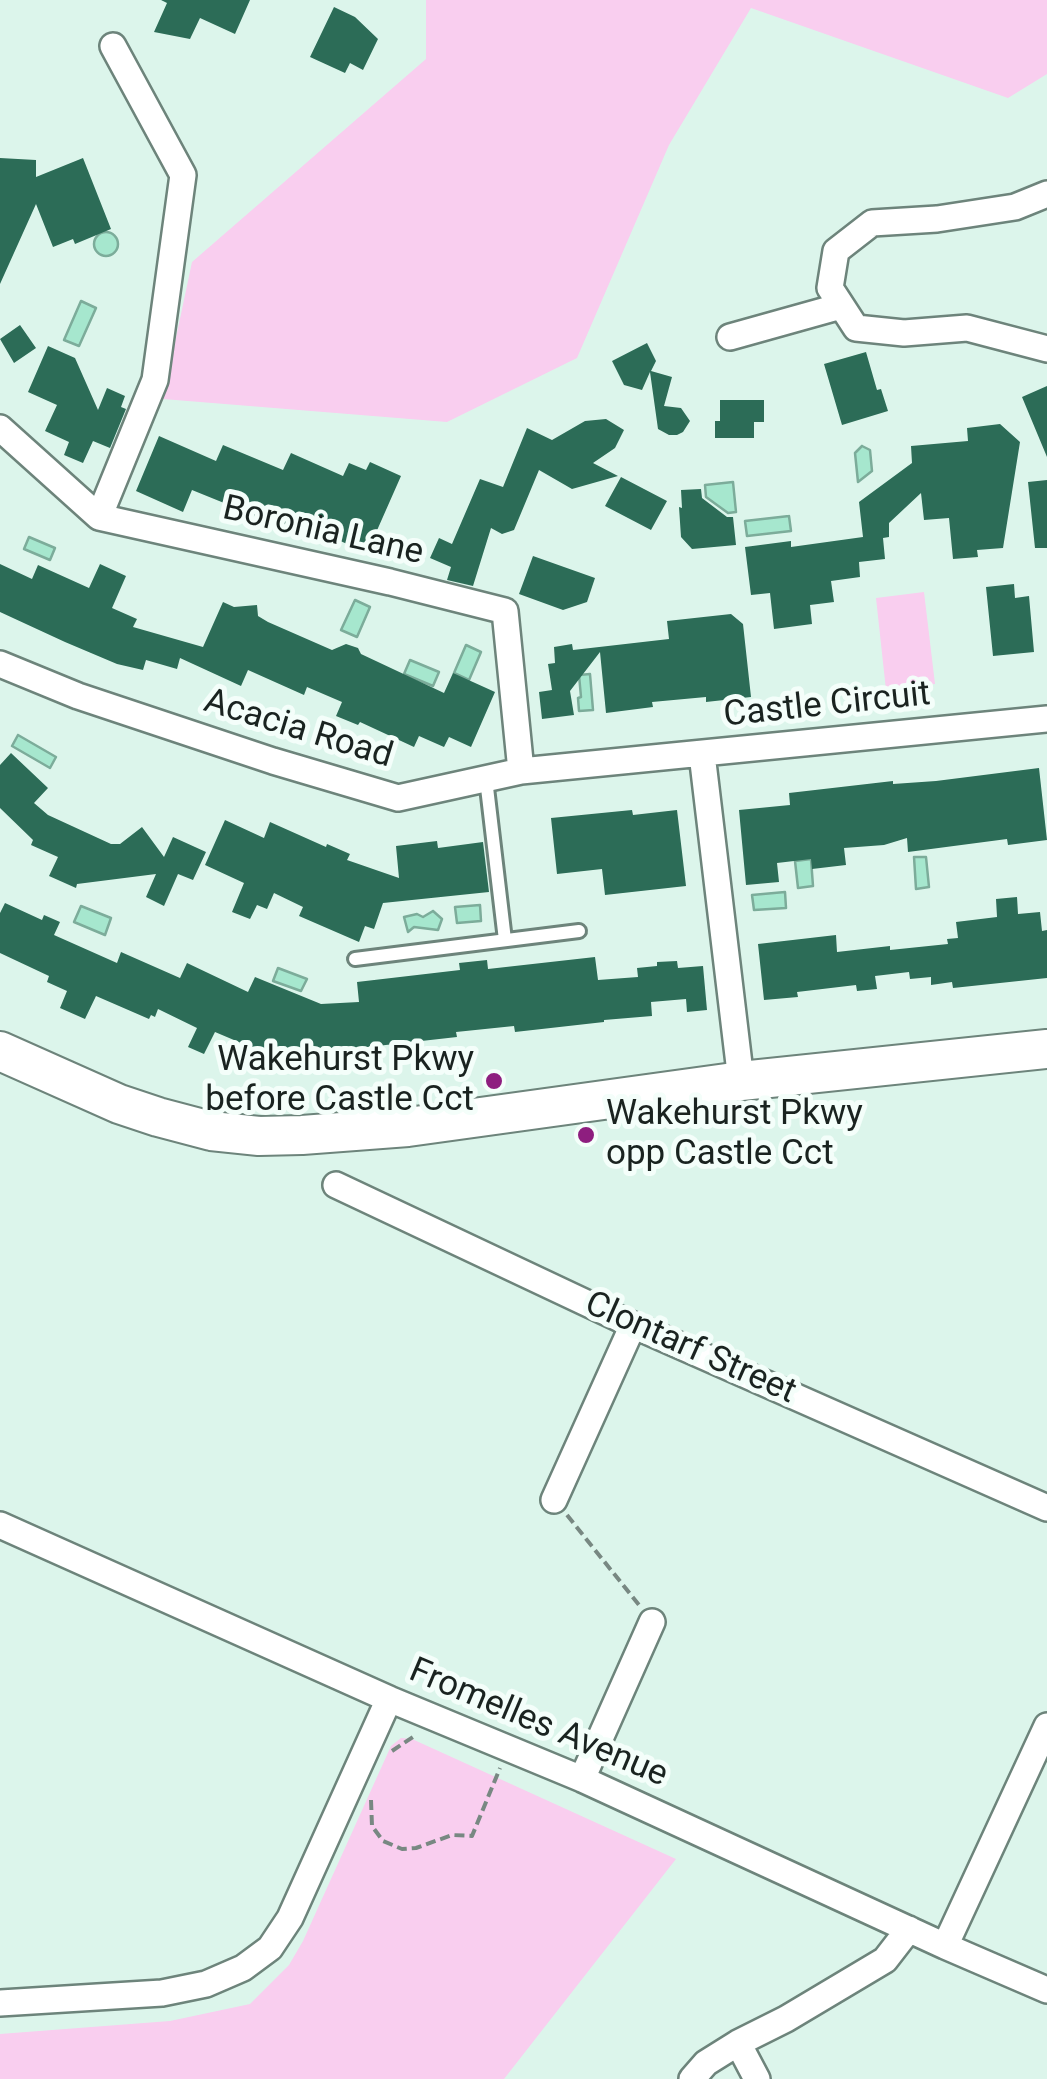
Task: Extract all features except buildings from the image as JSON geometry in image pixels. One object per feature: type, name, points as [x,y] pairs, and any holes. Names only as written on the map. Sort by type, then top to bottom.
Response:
[{"type":"main road","points":[[0,1050],[119,1104],[158,1117],[211,1131],[259,1136],[408,1127],[740,1081],[1047,1049]]},
{"type":"street","points":[[99,517],[155,380],[182,175],[113,46]]},
{"type":"street","points":[[1047,194],[1015,208],[872,223],[836,251],[830,288],[856,328],[904,333],[967,328],[1047,350]]},
{"type":"street","points":[[730,337],[841,306]]},
{"type":"street","name":"Boronia Lane","points":[[0,428],[99,517],[505,611],[521,771]]},
{"type":"street","name":"Acacia Road","points":[[0,664],[96,702],[398,798],[521,771],[702,754]]},
{"type":"street","name":"Castle Circuit","points":[[740,1081],[702,754],[1047,719]]},
{"type":"street","name":"Clontarf Street","points":[[336,1186],[633,1325],[1047,1508]]},
{"type":"street","points":[[554,1500],[633,1325]]},
{"type":"street","name":"Fromelles Avenue","points":[[0,1525],[389,1699],[582,1779],[1047,1990]]},
{"type":"street","points":[[582,1779],[652,1622]]},
{"type":"street","points":[[0,2003],[162,1993],[206,1984],[243,1968],[270,1948],[290,1918],[389,1699]]},
{"type":"street","points":[[945,1946],[1047,1726]]},
{"type":"street","points":[[692,2079],[706,2063],[738,2042],[884,1960],[909,1929]]},
{"type":"street","points":[[738,2042],[757,2079]]},
{"type":"lane","points":[[486,779],[505,940]]},
{"type":"lane","points":[[354,959],[579,931]]},
{"type":"path","points":[[554,1500],[652,1622]]},
{"type":"path","points":[[391,1752],[413,1737]]},
{"type":"path","points":[[370,1798],[372,1826],[383,1841],[416,1848],[452,1835],[472,1836],[501,1766]]},
{"type":"shaded area","points":[[426,0],[1047,0],[1047,74],[1008,98],[751,8],[669,145],[577,358],[447,422],[163,399],[192,262],[426,59]]},
{"type":"shaded area","points":[[106,232],[118,244],[106,256],[94,244]]},
{"type":"shaded area","points":[[81,301],[96,308],[79,346],[64,340]]},
{"type":"shaded area","points":[[862,446],[870,450],[872,471],[858,482],[855,453]]},
{"type":"shaded area","points":[[733,482],[736,512],[728,513],[706,497],[705,485]]},
{"type":"shaded area","points":[[789,516],[791,531],[747,536],[745,521]]},
{"type":"shaded area","points":[[29,537],[55,548],[50,560],[24,549]]},
{"type":"shaded area","points":[[924,592],[935,684],[886,690],[876,598]]},
{"type":"shaded area","points":[[355,600],[370,607],[357,637],[341,630]]},
{"type":"shaded area","points":[[466,645],[481,652],[469,680],[454,673]]},
{"type":"shaded area","points":[[410,660],[439,672],[433,686],[404,674]]},
{"type":"shaded area","points":[[590,674],[593,710],[579,711],[579,675]]},
{"type":"shaded area","points":[[18,735],[56,757],[50,768],[12,746]]},
{"type":"shaded area","points":[[914,857],[926,857],[929,887],[916,889]]},
{"type":"shaded area","points":[[811,859],[813,886],[798,888],[795,861]]},
{"type":"shaded area","points":[[785,892],[786,908],[754,910],[752,895]]},
{"type":"shaded area","points":[[480,905],[481,921],[457,923],[455,907]]},
{"type":"shaded area","points":[[81,906],[111,918],[105,935],[74,922]]},
{"type":"shaded area","points":[[433,911],[442,919],[438,930],[414,927],[408,932],[404,917],[423,917]]},
{"type":"shaded area","points":[[278,968],[307,979],[301,991],[273,981]]},
{"type":"shaded area","points":[[401,1738],[412,1739],[676,1859],[504,2079],[0,2079],[0,2034],[170,2021],[250,2004],[289,1965],[303,1941],[391,1746]]},
{"type":"place","name":"Wakehurst Pkwy before Castle Cct","points":[[494,1081]]},
{"type":"place","name":"Wakehurst Pkwy opp Castle Cct","points":[[586,1135]]}]
